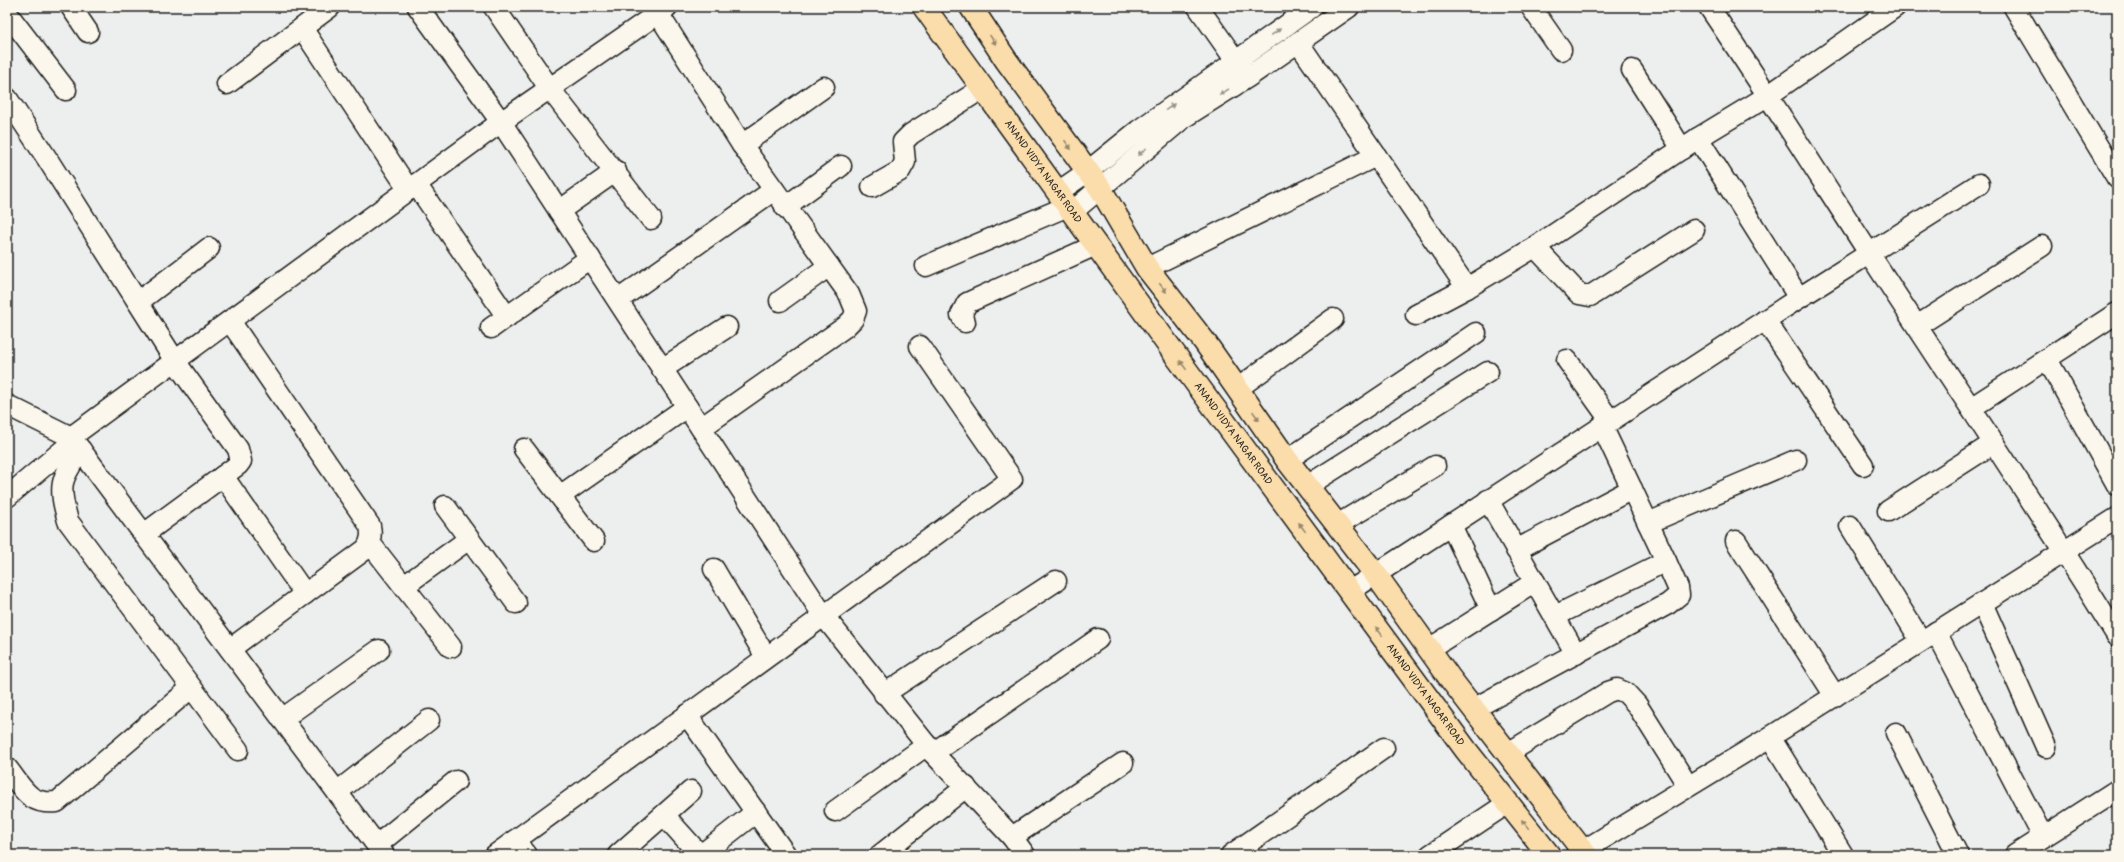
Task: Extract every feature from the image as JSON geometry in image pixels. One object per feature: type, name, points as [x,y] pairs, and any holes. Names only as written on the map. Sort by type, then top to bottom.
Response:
[{"type":"main road","name":"ANAND VIDYA NAGAR ROAD","points":[[924,7],[1066,204],[1466,750],[1549,855]]},
{"type":"main road","points":[[971,7],[1006,60],[1093,180],[1147,268],[1204,341],[1287,460],[1376,575],[1473,709],[1508,753],[1582,853]]},
{"type":"street","points":[[71,7],[88,32]]},
{"type":"street","points":[[227,84],[330,7]]},
{"type":"street","points":[[418,7],[501,122],[823,615],[884,694],[930,749],[1012,837],[1025,855]]},
{"type":"street","points":[[494,7],[550,89],[616,171],[651,219]]},
{"type":"street","points":[[1198,7],[1248,77]]},
{"type":"street","points":[[926,266],[1066,204],[1093,180],[1139,130],[1312,7]]},
{"type":"street","points":[[1093,180],[1183,118],[1248,77],[1349,7]]},
{"type":"street","points":[[1531,7],[1561,50]]},
{"type":"street","points":[[1709,7],[1769,95],[1869,253],[2064,551],[2117,636]]},
{"type":"street","points":[[1416,315],[1467,288],[1535,247],[1698,138],[1769,95],[1895,7]]},
{"type":"street","points":[[2014,7],[2117,178]]},
{"type":"street","points":[[7,497],[175,361],[501,122],[550,89],[660,9],[742,145],[854,302],[856,311],[853,319],[845,328],[701,428]]},
{"type":"street","points":[[7,13],[66,90]]},
{"type":"street","points":[[302,28],[413,187],[507,316]]},
{"type":"street","points":[[1298,42],[1467,288]]},
{"type":"street","points":[[1632,70],[1682,149]]},
{"type":"street","points":[[742,145],[824,87]]},
{"type":"street","points":[[872,187],[900,171],[905,162],[904,142],[911,134],[983,88]]},
{"type":"street","points":[[7,100],[175,361],[238,449],[241,461],[238,465],[144,534]]},
{"type":"street","points":[[1698,138],[1799,298]]},
{"type":"street","points":[[1147,268],[1376,156]]},
{"type":"street","points":[[785,207],[841,166]]},
{"type":"street","points":[[559,211],[616,171]]},
{"type":"street","points":[[1350,591],[1606,423],[1978,184]]},
{"type":"street","points":[[618,300],[774,190]]},
{"type":"street","points":[[1535,247],[1579,294],[1590,296],[1694,230]]},
{"type":"street","points":[[965,322],[961,314],[967,303],[1096,245]]},
{"type":"street","points":[[1917,326],[2042,246]]},
{"type":"street","points":[[138,302],[209,248]]},
{"type":"street","points":[[491,328],[590,258]]},
{"type":"street","points":[[780,301],[829,266]]},
{"type":"street","points":[[1971,408],[2117,313]]},
{"type":"street","points":[[1237,389],[1333,319]]},
{"type":"street","points":[[1765,320],[1863,464]]},
{"type":"street","points":[[230,321],[370,526],[372,534],[370,543],[366,549],[230,649]]},
{"type":"street","points":[[662,369],[727,327]]},
{"type":"street","points":[[1287,460],[1476,333]]},
{"type":"street","points":[[495,855],[1012,479],[920,346]]},
{"type":"street","points":[[2047,359],[2117,485]]},
{"type":"street","points":[[1473,709],[1675,600],[1679,594],[1678,588],[1666,561],[1632,489],[1606,423],[1567,360]]},
{"type":"street","points":[[1307,486],[1488,372]]},
{"type":"street","points":[[7,404],[75,443],[380,850],[456,781]]},
{"type":"street","points":[[560,496],[687,407]]},
{"type":"street","points":[[75,443],[62,485],[68,521],[238,750]]},
{"type":"street","points":[[1888,511],[1994,443]]},
{"type":"street","points":[[524,449],[594,541]]},
{"type":"street","points":[[1648,523],[1796,460]]},
{"type":"street","points":[[1337,525],[1435,466]]},
{"type":"street","points":[[224,476],[305,594]]},
{"type":"street","points":[[1516,550],[1632,489]]},
{"type":"street","points":[[1488,500],[1576,654]]},
{"type":"street","points":[[445,506],[516,603]]},
{"type":"street","points":[[1582,853],[1688,786],[1770,737],[2117,518]]},
{"type":"street","points":[[1450,525],[1491,610]]},
{"type":"street","points":[[1850,526],[1928,637],[2042,837]]},
{"type":"street","points":[[404,586],[469,539]]},
{"type":"street","points":[[1736,541],[1835,696]]},
{"type":"street","points":[[370,543],[451,647]]},
{"type":"street","points":[[1555,616],[1666,561]]},
{"type":"street","points":[[714,569],[766,657]]},
{"type":"street","points":[[884,694],[1056,581]]},
{"type":"street","points":[[1429,649],[1535,582]]},
{"type":"street","points":[[1982,603],[2046,747]]},
{"type":"street","points":[[836,810],[1098,639]]},
{"type":"street","points":[[282,719],[378,650]]},
{"type":"street","points":[[7,768],[32,798],[45,803],[57,802],[191,688]]},
{"type":"street","points":[[1508,753],[1608,692],[1616,689],[1626,693],[1637,705],[1688,786]]},
{"type":"street","points":[[687,715],[786,855]]},
{"type":"street","points":[[337,792],[430,720]]},
{"type":"street","points":[[1896,733],[1958,855]]},
{"type":"street","points":[[1770,737],[1843,855]]},
{"type":"street","points":[[1231,855],[1384,748]]},
{"type":"street","points":[[1012,837],[1123,763]]},
{"type":"street","points":[[880,855],[966,788]]},
{"type":"street","points":[[2015,855],[2117,790]]},
{"type":"street","points":[[618,855],[691,791]]},
{"type":"street","points":[[1430,855],[1508,802]]},
{"type":"street","points":[[664,815],[701,855],[756,812]]},
{"type":"street","points":[[515,840],[527,855]]}]
